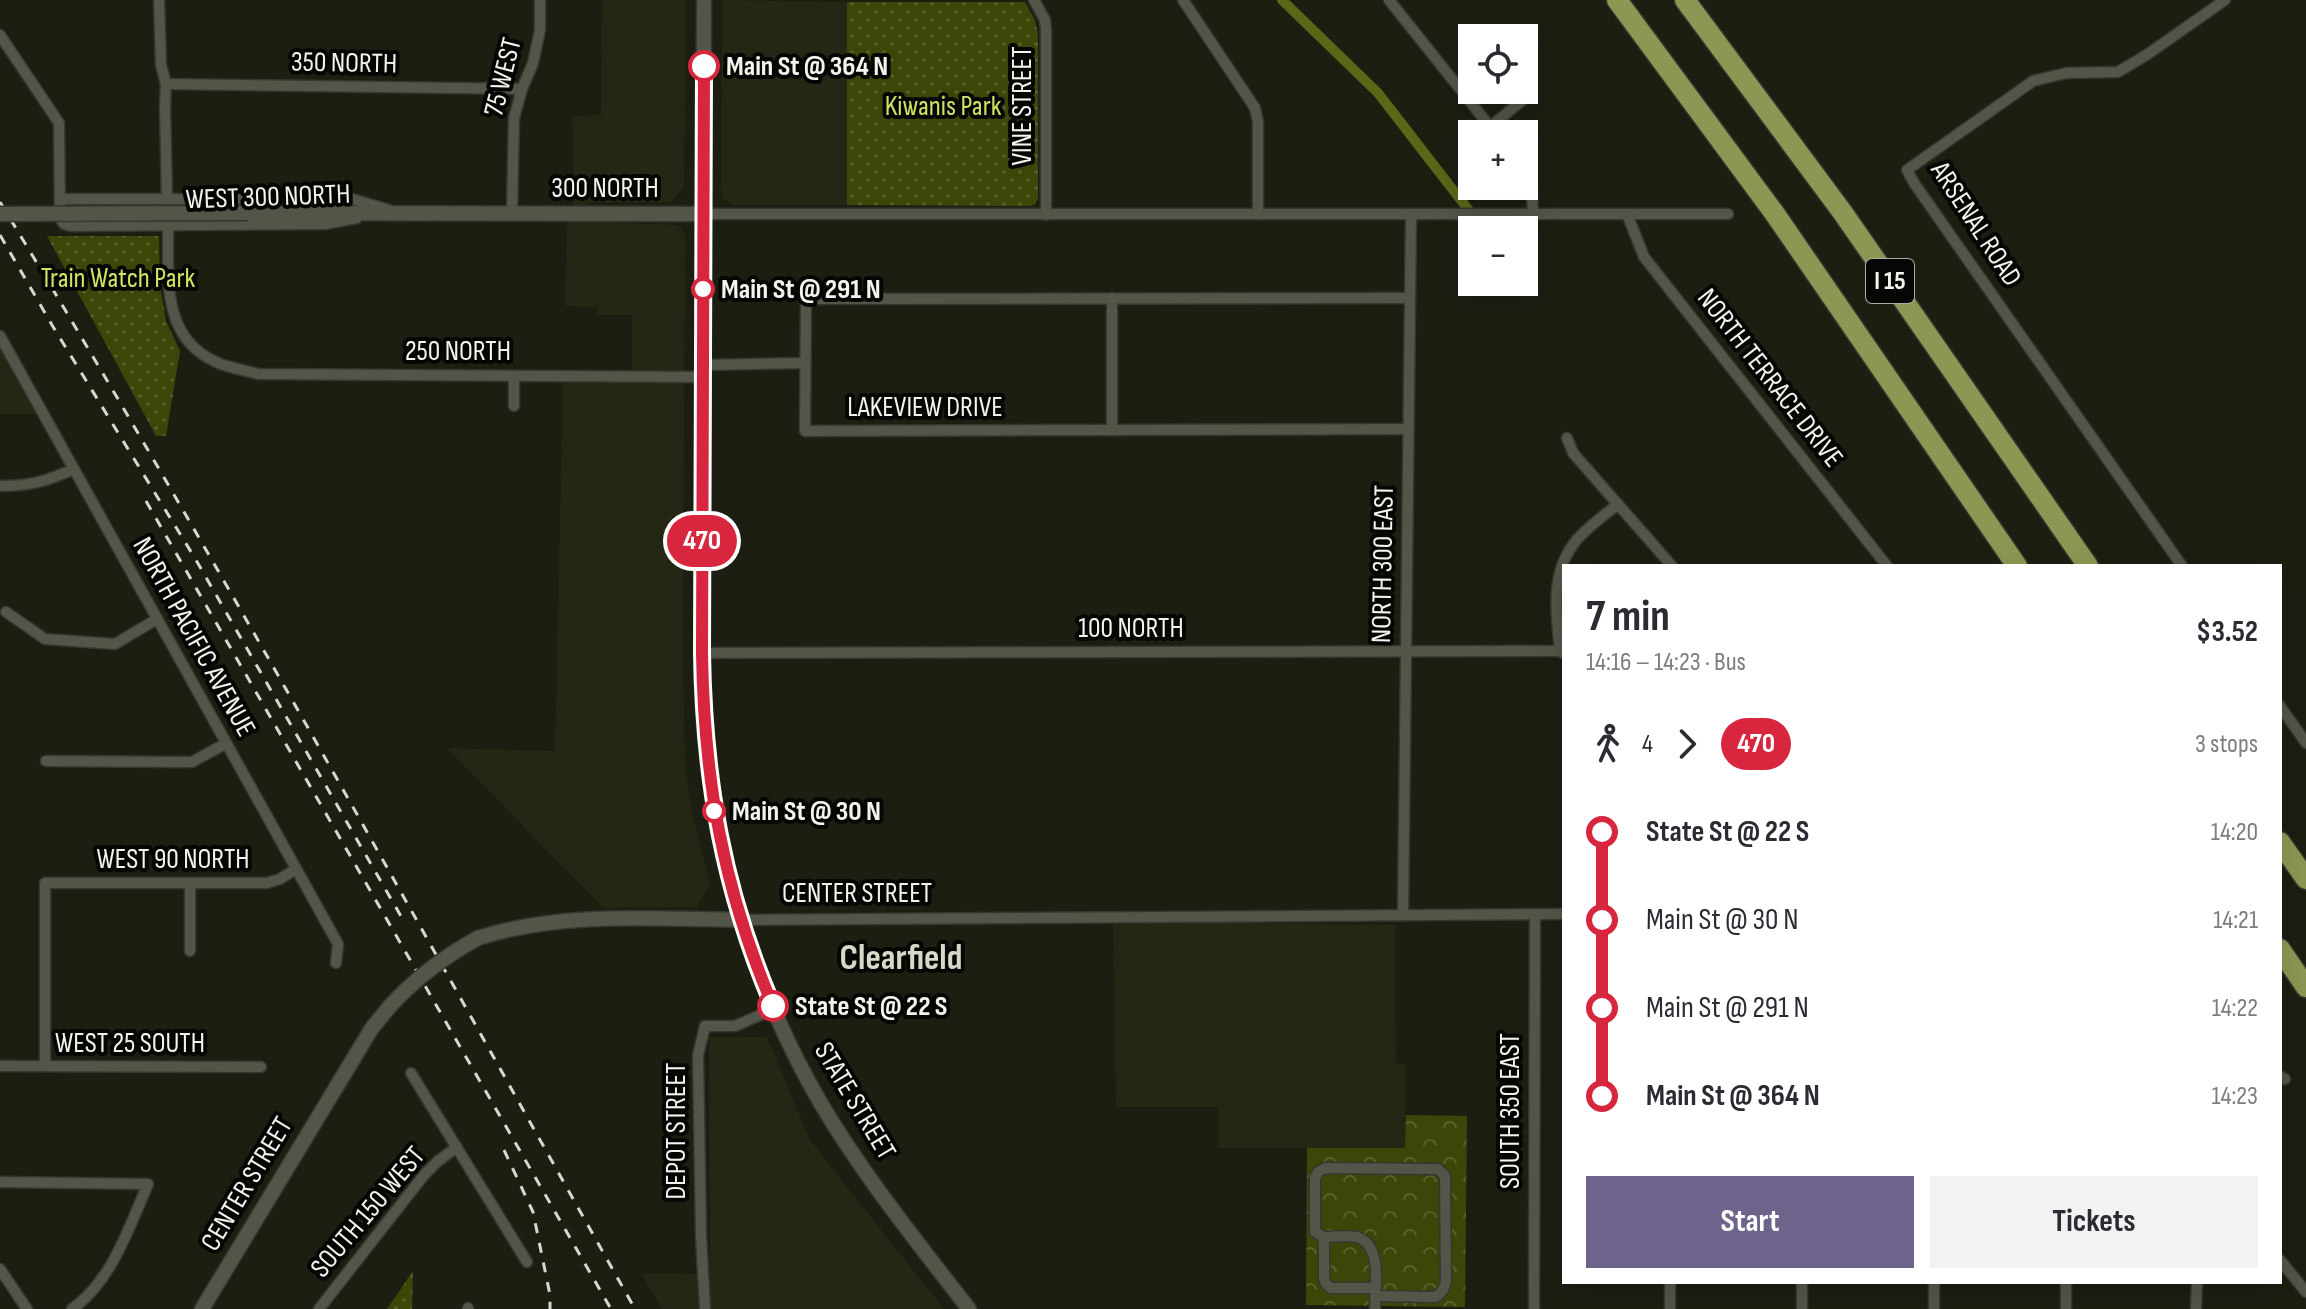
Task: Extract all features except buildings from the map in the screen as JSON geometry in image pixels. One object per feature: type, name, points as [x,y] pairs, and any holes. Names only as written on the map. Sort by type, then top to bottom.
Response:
[{"type":"highway","name":"I 15","points":[[1617,0],[1775,214],[2016,564]]},
{"type":"highway","name":"I 15","points":[[1685,0],[1843,213],[2087,564]]},
{"type":"highway","points":[[2282,845],[2306,879]]},
{"type":"highway","points":[[2282,952],[2306,987]]},
{"type":"main road","name":"STATE STREET","points":[[704,0],[702,653],[706,757],[723,853],[741,920],[774,1009],[812,1089],[842,1138],[969,1309]]},
{"type":"main road","name":"300 NORTH","points":[[0,214],[703,214]]},
{"type":"main road","name":"CENTER STREET","points":[[202,1309],[372,1028],[412,983],[434,965],[478,938],[510,928],[570,920],[741,920]]},
{"type":"street","points":[[159,0],[161,65],[166,84],[167,199]]},
{"type":"street","name":"75 WEST","points":[[512,213],[514,118],[533,63],[540,30],[540,0]]},
{"type":"street","name":"VINE STREET","points":[[1034,0],[1043,16],[1046,30],[1046,215]]},
{"type":"street","points":[[1183,0],[1255,108],[1258,122],[1258,214]]},
{"type":"street","points":[[1389,0],[1485,120]]},
{"type":"street","name":"ARSENAL ROAD","points":[[2181,564],[1907,170],[2033,81],[2066,73],[2118,72],[2225,0]]},
{"type":"street","points":[[0,35],[59,123],[60,199]]},
{"type":"street","name":"350 NORTH","points":[[166,84],[522,89]]},
{"type":"street","points":[[1503,120],[1520,104]]},
{"type":"street","name":"WEST 300 NORTH","points":[[60,199],[352,199],[398,213],[325,224],[71,226],[64,224],[60,218],[60,199]]},
{"type":"street","points":[[1532,200],[1533,214]]},
{"type":"street","name":"300 NORTH","points":[[703,214],[1728,214]]},
{"type":"street","name":"NORTH 300 EAST","points":[[1403,915],[1411,214]]},
{"type":"street","name":"NORTH TERRACE DRIVE","points":[[1627,214],[1644,257],[1885,564]]},
{"type":"street","name":"250 NORTH","points":[[168,225],[169,289],[174,321],[195,348],[215,362],[258,374],[514,376],[703,371]]},
{"type":"street","points":[[1112,298],[1112,430]]},
{"type":"street","name":"LAKEVIEW DRIVE","points":[[1408,429],[805,431],[805,363],[806,299],[1410,298]]},
{"type":"street","name":"NORTH PACIFIC AVENUE","points":[[0,336],[338,944],[336,963]]},
{"type":"street","points":[[703,371],[805,363]]},
{"type":"street","points":[[514,376],[514,406]]},
{"type":"street","points":[[1567,438],[1573,453],[1670,564]]},
{"type":"street","points":[[0,486],[42,483],[74,469]]},
{"type":"street","points":[[1562,653],[1556,606],[1560,566],[1576,540],[1618,504]]},
{"type":"street","points":[[6,612],[45,639],[115,644],[157,619]]},
{"type":"street","name":"100 NORTH","points":[[702,653],[1562,653]]},
{"type":"street","points":[[2282,709],[2306,743]]},
{"type":"street","points":[[46,761],[192,762],[225,744]]},
{"type":"street","name":"WEST 90 NORTH","points":[[45,1066],[45,883],[267,883],[296,869]]},
{"type":"street","points":[[190,883],[190,951]]},
{"type":"street","name":"SOUTH 350 EAST","points":[[1534,1309],[1535,914]]},
{"type":"street","name":"CENTER STREET","points":[[741,920],[1562,914]]},
{"type":"street","name":"DEPOT STREET","points":[[705,1309],[698,1055],[705,1026],[735,1026],[774,1009]]},
{"type":"street","name":"WEST 25 SOUTH","points":[[0,1066],[261,1067]]},
{"type":"street","points":[[411,1073],[527,1262]]},
{"type":"street","name":"SOUTH 150 WEST","points":[[319,1309],[424,1175],[457,1147]]},
{"type":"street","points":[[1324,1237],[1324,1279],[1331,1288],[1375,1292],[1436,1297],[1446,1282],[1445,1176],[1438,1169],[1325,1168],[1318,1172],[1315,1178],[1315,1232],[1324,1237],[1356,1237],[1365,1241],[1374,1256],[1375,1292],[1375,1309]]},
{"type":"street","points":[[0,1182],[148,1184],[122,1244],[101,1279],[72,1309]]},
{"type":"street","points":[[2282,1262],[2306,1292]]},
{"type":"street","points":[[0,1269],[27,1309]]},
{"type":"street","points":[[1670,1284],[1670,1309]]},
{"type":"street","points":[[1802,1284],[1802,1309]]},
{"type":"street","points":[[1934,1284],[1934,1309]]},
{"type":"street","points":[[2066,1284],[2066,1309]]},
{"type":"street","points":[[2196,1309],[2197,1284]]},
{"type":"shaded area","points":[[602,0],[686,0],[684,187],[670,202],[595,202],[574,209],[572,116],[601,115]]},
{"type":"shaded area","points":[[722,0],[847,2],[847,205],[734,205],[724,200],[721,192]]},
{"type":"shaded area","points":[[567,221],[678,225],[685,234],[685,765],[691,806],[710,884],[697,907],[603,908],[447,748],[555,751],[563,383],[632,382],[632,315],[597,315],[597,307],[565,306]]},
{"type":"shaded area","points":[[0,346],[38,414],[0,414]]},
{"type":"shaded area","points":[[1113,921],[1395,925],[1396,1063],[1405,1064],[1406,1148],[1218,1148],[1218,1107],[1116,1107]]},
{"type":"shaded area","points":[[709,1037],[767,1037],[810,1140],[944,1309],[662,1309],[641,1273],[710,1274]]},
{"type":"green space","name":"Kiwanis Park","points":[[847,2],[1025,2],[1035,20],[1038,35],[1038,199],[1035,204],[847,205]]},
{"type":"green space","name":"Train Watch Park","points":[[47,236],[159,236],[160,286],[166,321],[180,351],[166,436],[156,436]]},
{"type":"green space","points":[[1406,1115],[1467,1116],[1465,1307],[1306,1305],[1307,1148],[1405,1148]]},
{"type":"green space","points":[[413,1271],[412,1309],[387,1309]]},
{"type":"waterway","points":[[1282,0],[1378,93],[1473,216]]},
{"type":"railway","points":[[0,202],[243,614],[635,1309]]},
{"type":"railway","points":[[0,235],[196,560],[402,918]]},
{"type":"railway","points":[[146,501],[611,1309]]},
{"type":"railway","points":[[504,1150],[533,1212],[550,1295],[550,1309]]},
{"type":"bus line","name":"470","points":[[704,66],[702,653],[705,737],[723,853],[751,950],[773,1006]]},
{"type":"place","name":"Main St @ 364 N","points":[[704,66]]},
{"type":"place","name":"Main St @ 291 N","points":[[703,289]]},
{"type":"place","name":"Main St @ 30 N","points":[[714,811]]},
{"type":"place","name":"State St @ 22 S","points":[[773,1006]]},
{"type":"district","name":"Clearfield","points":[[901,958]]}]
